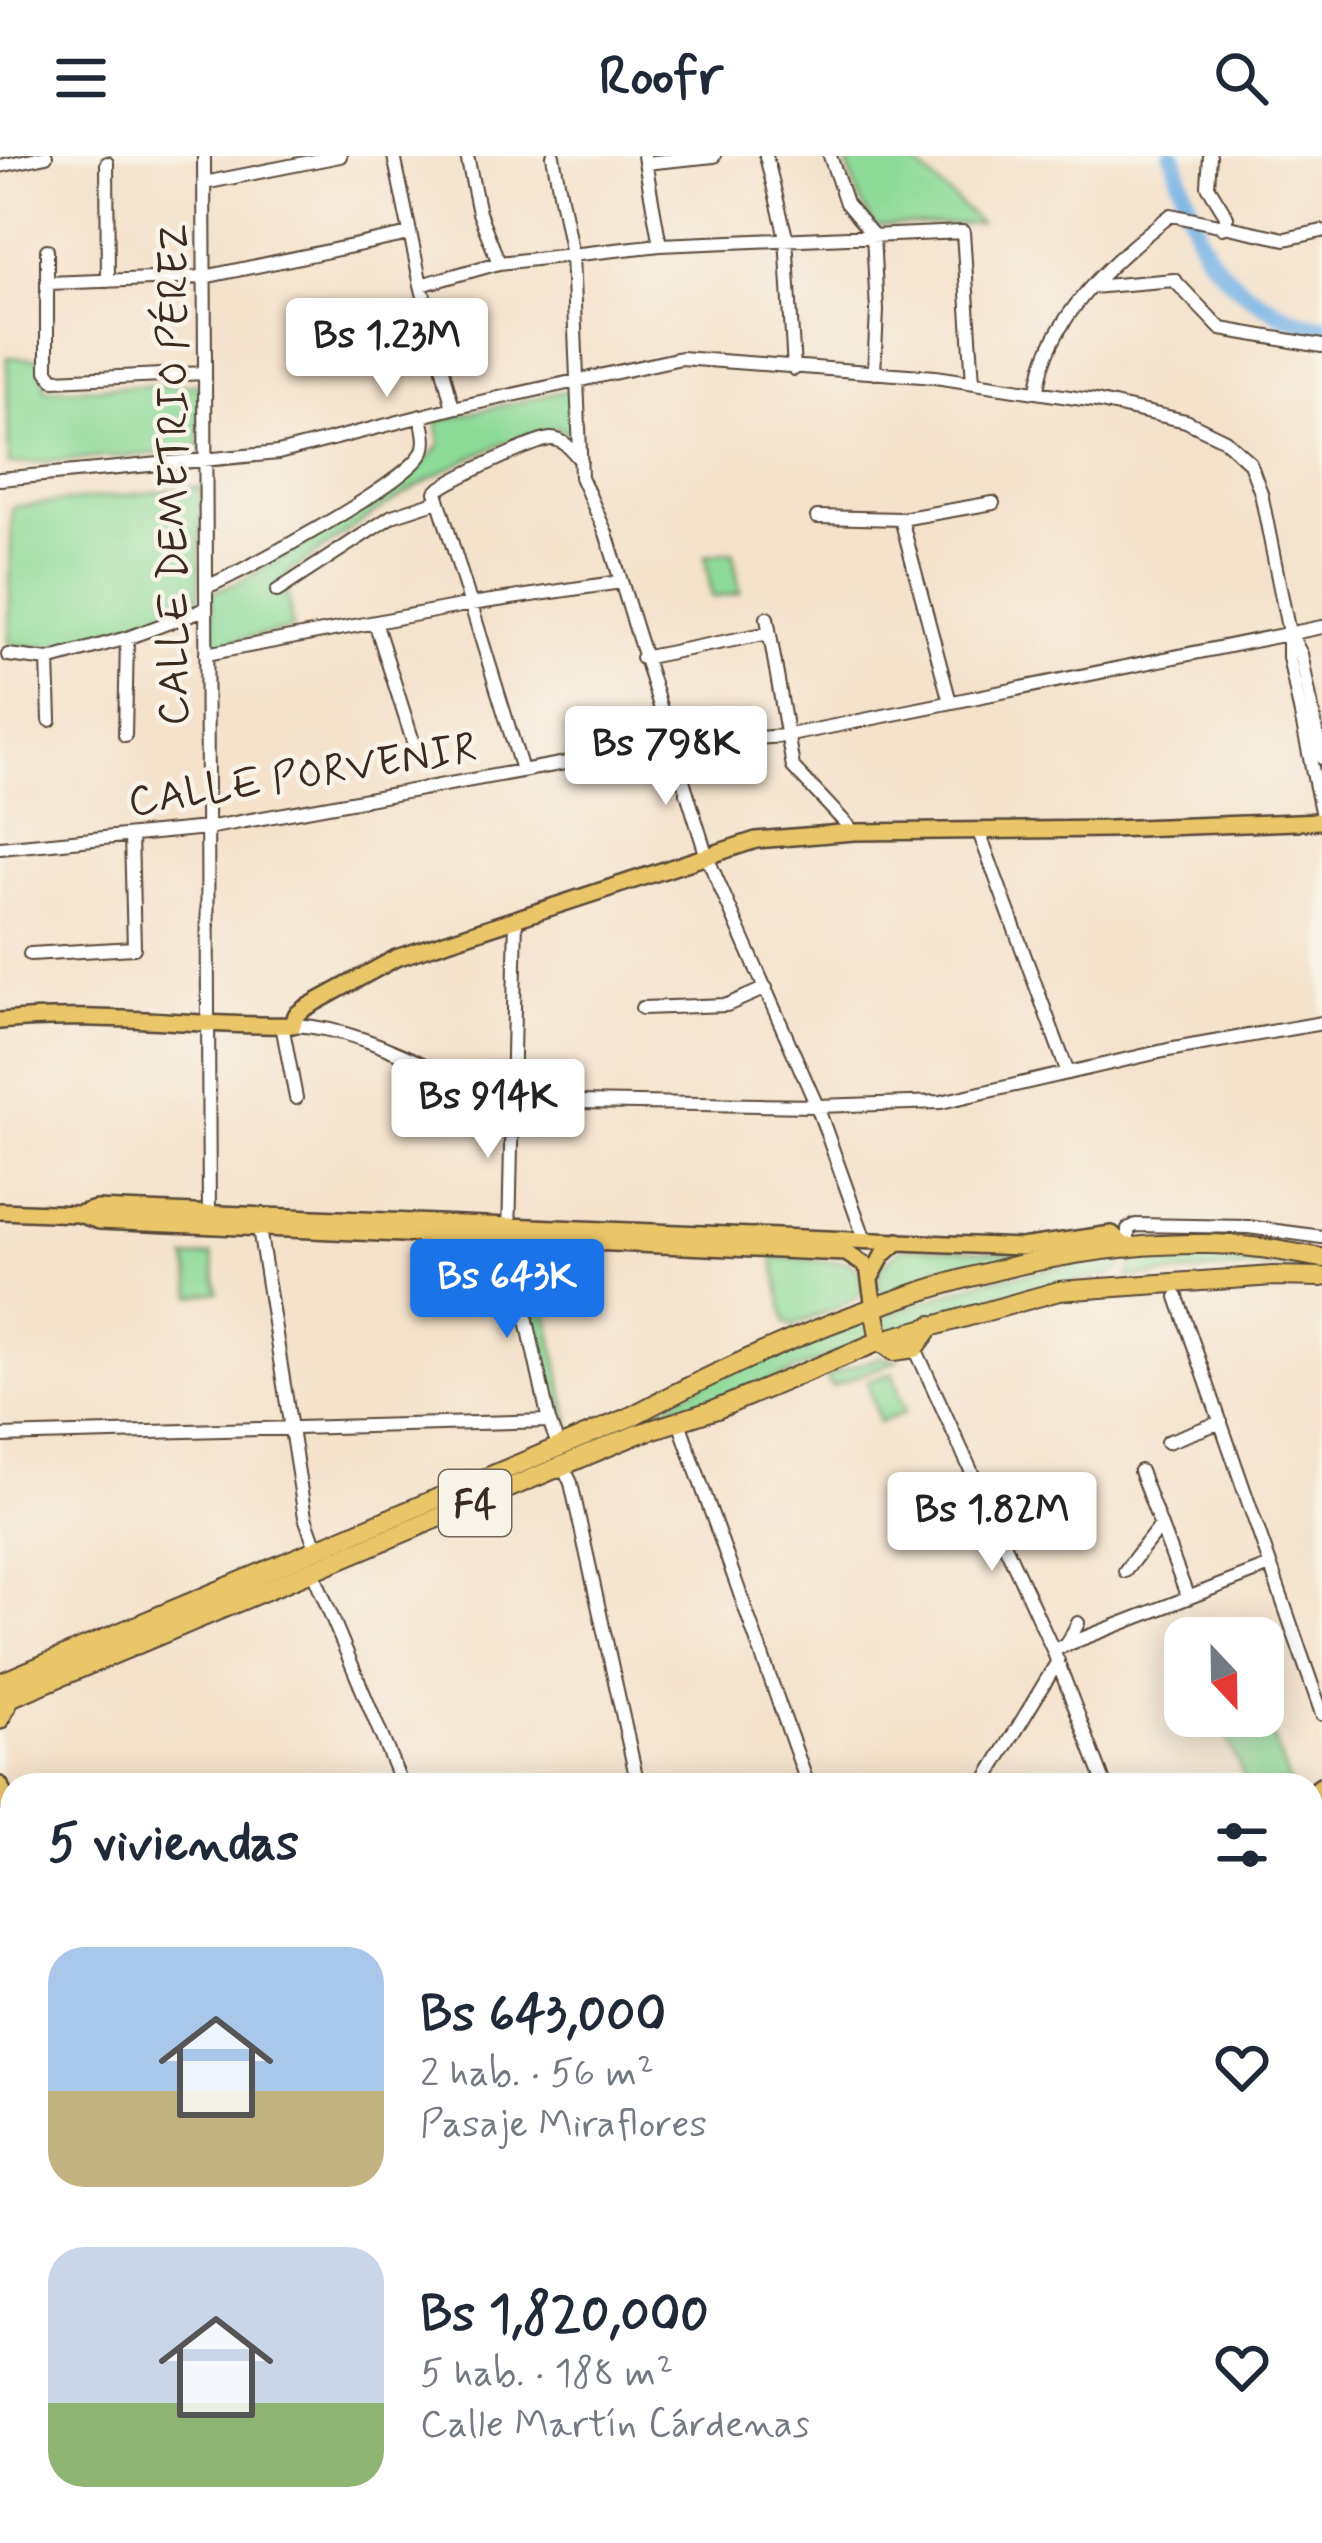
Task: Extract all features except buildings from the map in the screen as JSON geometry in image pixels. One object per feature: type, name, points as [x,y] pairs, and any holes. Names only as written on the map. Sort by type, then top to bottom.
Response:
[{"type":"highway","name":"F4","points":[[2,1692],[313,1573],[561,1456],[701,1378],[874,1308],[1032,1263],[1128,1249],[1218,1244],[1322,1258]]},
{"type":"highway","points":[[1108,1285],[1126,1272],[1128,1249]]},
{"type":"highway","name":"F4","points":[[2,1692],[317,1551],[561,1456],[679,1422],[880,1341],[1059,1291],[1322,1277]]},
{"type":"highway","points":[[874,1308],[880,1341],[894,1351],[915,1348],[932,1325]]},
{"type":"main road","points":[[0,1021],[109,1016],[288,1025],[305,1008],[396,958],[756,839],[1322,818]]},
{"type":"main road","points":[[0,1211],[79,1214],[96,1209],[209,1219],[1021,1247],[1112,1234],[1128,1249]]},
{"type":"main road","points":[[509,1231],[846,1253],[862,1261],[871,1277],[874,1308]]},
{"type":"main road","points":[[871,1277],[883,1255],[899,1241]]},
{"type":"main road","points":[[0,1720],[8,1706],[2,1692]]},
{"type":"street","points":[[0,166],[46,156]]},
{"type":"street","name":"CALLE DEMETRIO PÉREZ","points":[[204,156],[209,1219]]},
{"type":"street","points":[[204,184],[340,156]]},
{"type":"street","points":[[394,156],[453,408]]},
{"type":"street","points":[[467,156],[479,213],[499,262]]},
{"type":"street","points":[[554,156],[572,255],[581,477],[606,533],[707,857],[817,1106],[865,1240]]},
{"type":"street","points":[[660,245],[644,160],[714,156]]},
{"type":"street","points":[[766,156],[786,237],[794,369]]},
{"type":"street","points":[[830,156],[846,203],[873,235],[874,374]]},
{"type":"street","points":[[1210,156],[1208,186],[1227,217],[1222,228]]},
{"type":"street","points":[[107,163],[108,281]]},
{"type":"street","points":[[1039,391],[1041,364],[1090,287],[1125,250],[1171,215],[1285,239],[1322,231]]},
{"type":"street","points":[[421,285],[499,262],[660,245],[963,232],[973,382]]},
{"type":"street","points":[[48,283],[204,277],[410,234]]},
{"type":"street","points":[[47,250],[47,371],[54,380],[205,373]]},
{"type":"street","points":[[1090,287],[1174,280],[1221,329],[1322,346]]},
{"type":"street","points":[[0,479],[278,453],[453,408],[681,358],[973,382],[1186,421],[1226,440],[1250,463],[1261,493],[1322,818]]},
{"type":"street","points":[[206,587],[400,477],[423,452],[421,416]]},
{"type":"street","points":[[522,770],[436,492],[444,481],[511,457],[539,441],[554,439],[567,445],[581,461]]},
{"type":"street","points":[[277,591],[392,516],[438,501]]},
{"type":"street","points":[[817,517],[901,519],[993,503]]},
{"type":"street","points":[[901,519],[950,702]]},
{"type":"street","points":[[206,653],[471,604],[621,582]]},
{"type":"street","points":[[8,655],[48,660],[205,609]]},
{"type":"street","points":[[375,622],[416,751]]},
{"type":"street","points":[[642,658],[768,626],[793,767],[854,832]]},
{"type":"street","name":"CALLE PORVENIR","points":[[0,848],[207,828],[670,744],[785,736],[1322,627]]},
{"type":"street","points":[[1289,633],[1301,654],[1322,758]]},
{"type":"street","points":[[125,735],[127,638]]},
{"type":"street","points":[[48,660],[50,719]]},
{"type":"street","points":[[979,832],[1068,1072]]},
{"type":"street","points":[[30,954],[134,948],[131,836]]},
{"type":"street","points":[[516,917],[509,1231],[549,1421],[571,1483],[635,1773]]},
{"type":"street","points":[[642,1008],[727,1005],[766,988]]},
{"type":"street","points":[[296,1098],[288,1025],[335,1029],[379,1042],[474,1089],[514,1101],[817,1106],[964,1099],[1068,1072],[1322,1024]]},
{"type":"street","points":[[258,1221],[305,1517],[317,1551]]},
{"type":"street","points":[[1128,1249],[1128,1229],[1136,1225],[1248,1227],[1322,1237]]},
{"type":"street","points":[[1177,1297],[1322,1714]]},
{"type":"street","points":[[915,1348],[1060,1652],[1101,1773]]},
{"type":"street","points":[[0,1436],[549,1421]]},
{"type":"street","points":[[679,1422],[804,1773]]},
{"type":"street","points":[[1167,1442],[1221,1422]]},
{"type":"street","points":[[1140,1471],[1188,1598]]},
{"type":"street","points":[[1125,1570],[1159,1527]]},
{"type":"street","points":[[1060,1652],[1270,1566]]},
{"type":"street","points":[[313,1573],[397,1773]]},
{"type":"street","points":[[990,1773],[1078,1623]]},
{"type":"green space","points":[[844,156],[907,156],[980,223],[875,226]]},
{"type":"green space","points":[[7,357],[43,359],[45,389],[201,384],[199,451],[9,464]]},
{"type":"green space","points":[[568,390],[574,442],[558,427],[484,452],[415,487],[286,575],[292,629],[213,645],[212,592],[238,583],[407,481],[440,445],[437,421]]},
{"type":"green space","points":[[201,487],[199,603],[52,648],[9,644],[12,507]]},
{"type":"green space","points":[[733,552],[740,593],[712,598],[705,556]]},
{"type":"green space","points":[[902,1248],[1041,1254],[879,1298],[880,1267]]},
{"type":"green space","points":[[521,1249],[535,1250],[570,1426],[561,1428],[556,1420]]},
{"type":"green space","points":[[1219,1251],[1322,1263],[1322,1269],[1268,1266],[1128,1278],[1135,1254]]},
{"type":"green space","points":[[212,1255],[218,1292],[193,1296],[187,1259]]},
{"type":"green space","points":[[1123,1255],[1124,1264],[1112,1275],[1054,1285],[883,1334],[883,1319],[888,1314],[983,1281]]},
{"type":"green space","points":[[773,1258],[848,1262],[860,1273],[862,1292],[850,1302],[793,1326],[786,1323]]},
{"type":"green space","points":[[868,1315],[873,1338],[722,1401],[634,1428],[632,1424],[706,1382]]},
{"type":"green space","points":[[879,1357],[898,1360],[831,1387],[826,1376]]},
{"type":"green space","points":[[893,1373],[905,1413],[879,1422],[867,1381]]},
{"type":"green space","points":[[1227,1737],[1273,1737],[1286,1773],[1242,1773]]},
{"type":"waterway","points":[[1173,156],[1198,234],[1223,272],[1272,309],[1322,326]]}]
